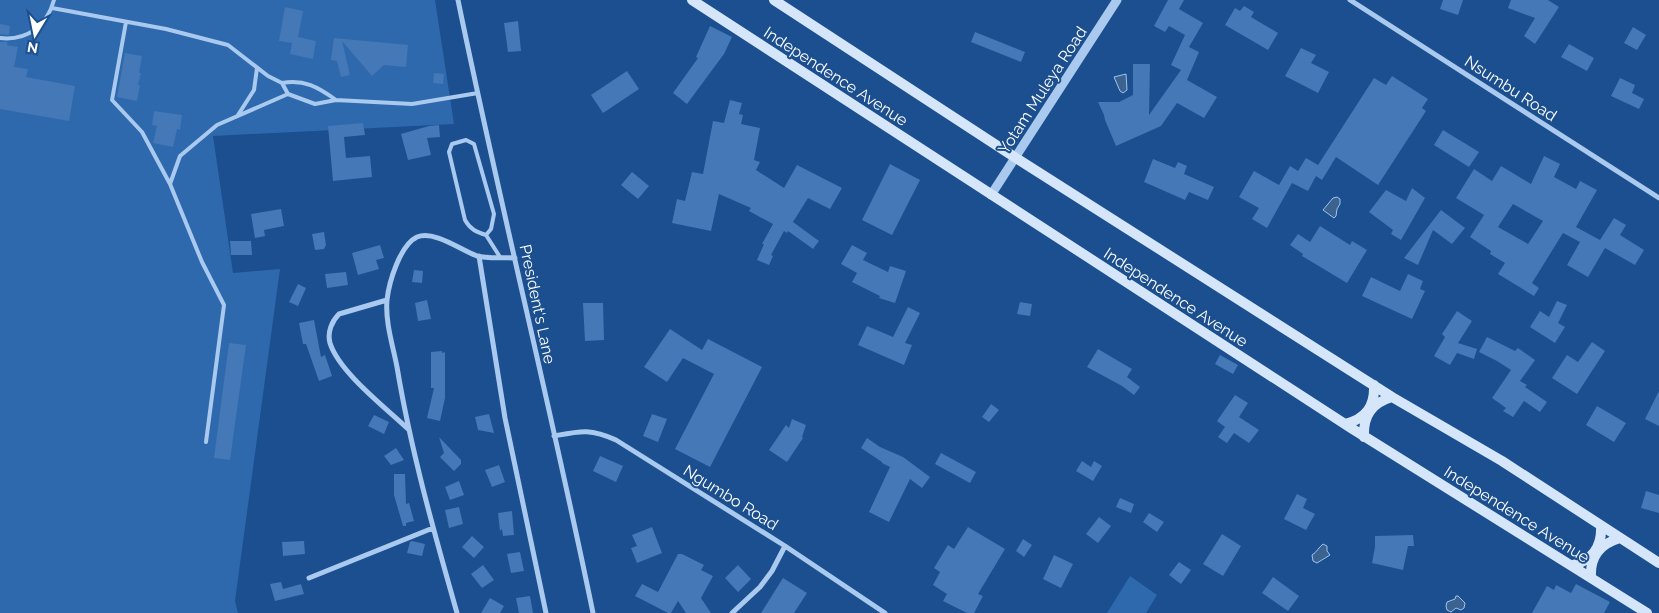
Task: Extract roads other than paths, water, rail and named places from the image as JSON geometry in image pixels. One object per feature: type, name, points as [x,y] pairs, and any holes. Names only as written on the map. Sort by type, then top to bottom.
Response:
[{"type":"main road","name":"Independence Avenue","points":[[692,0],[1364,437],[1573,565],[1647,613]]},
{"type":"main road","name":"Independence Avenue","points":[[774,0],[1016,158],[1392,397],[1502,461],[1659,563]]},
{"type":"main road","points":[[1345,424],[1354,422],[1368,411],[1372,403],[1374,385]]},
{"type":"main road","points":[[1364,437],[1364,427],[1369,410],[1376,404],[1392,397]]},
{"type":"main road","points":[[1573,565],[1581,563],[1596,552],[1600,544],[1602,526]]},
{"type":"main road","points":[[1591,577],[1593,560],[1597,552],[1603,545],[1620,538]]},
{"type":"street","name":"President's Lane","points":[[458,0],[593,613]]},
{"type":"street","name":"Yotam Muleya Road","points":[[991,195],[1118,0]]},
{"type":"street","name":"Nsumbu Road","points":[[1350,0],[1659,198]]},
{"type":"street","points":[[457,613],[408,429],[389,323],[387,300],[394,271],[401,254],[410,242],[419,236],[433,237],[479,256],[515,258]]},
{"type":"street","points":[[479,256],[505,418],[546,613]]},
{"type":"street","points":[[387,300],[339,314],[333,320],[329,341],[342,365],[408,429]]},
{"type":"street","name":"Ngumbo Road","points":[[554,436],[588,431],[608,436],[784,546],[886,613]]},
{"type":"street","points":[[310,578],[433,528]]},
{"type":"street","points":[[732,613],[760,587],[772,571],[784,546]]},
{"type":"lane","points":[[0,38],[17,38],[35,30],[42,24],[52,8],[54,0]]},
{"type":"lane","points":[[52,8],[166,29],[228,45],[268,76],[282,83],[288,94],[315,104],[336,100],[412,104],[478,93]]},
{"type":"lane","points":[[126,22],[112,100],[142,132],[170,184],[202,262],[224,306],[206,442]]},
{"type":"lane","points":[[238,115],[254,90],[257,68]]},
{"type":"lane","points":[[282,83],[295,80],[321,89],[336,100]]},
{"type":"lane","points":[[170,184],[180,156],[217,125],[288,94]]},
{"type":"lane","points":[[486,235],[490,229],[494,214],[474,144],[466,140],[452,144],[449,152],[465,220],[469,227],[486,235],[500,257]]}]
